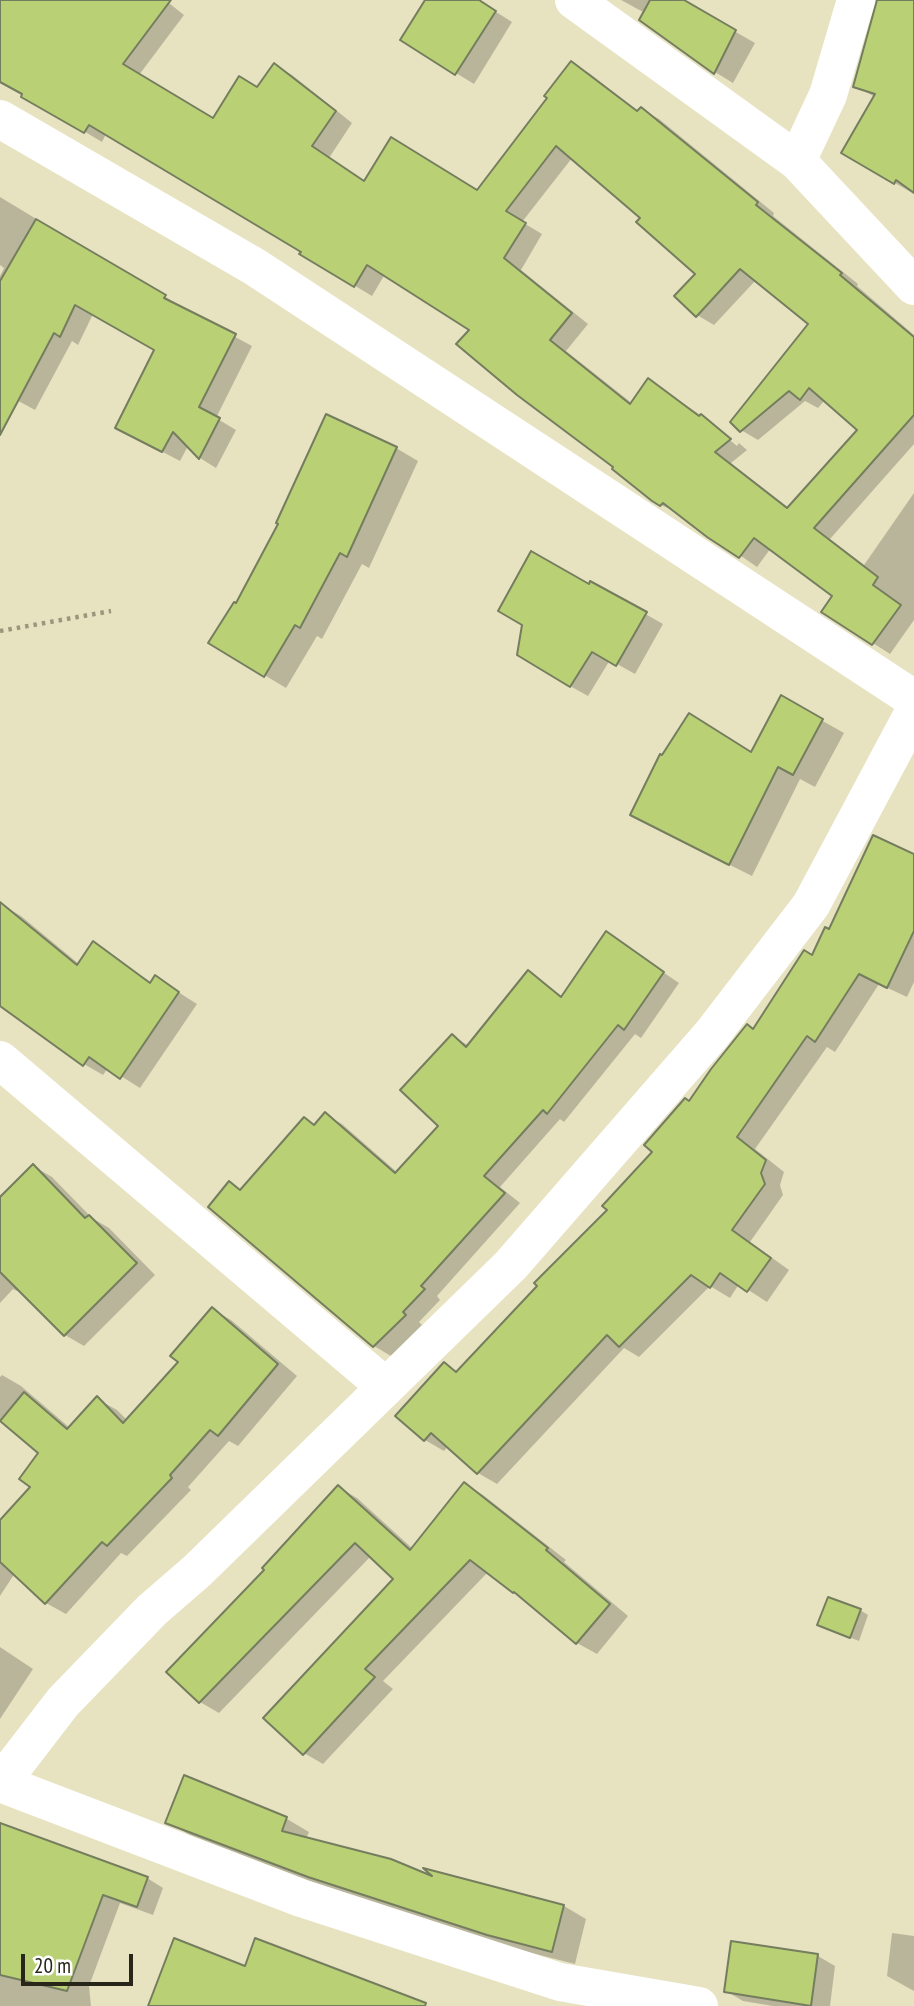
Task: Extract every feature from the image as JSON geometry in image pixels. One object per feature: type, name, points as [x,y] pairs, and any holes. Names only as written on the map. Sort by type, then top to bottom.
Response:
[{"type":"street","points":[[575,0],[797,161],[914,286]]},
{"type":"street","points":[[797,161],[828,94],[856,0]]},
{"type":"street","points":[[0,119],[256,267],[914,699]]},
{"type":"street","points":[[699,2006],[560,1982],[301,1898],[0,1783],[62,1702],[143,1619],[197,1571],[511,1265],[712,1034],[811,905],[914,712]]},
{"type":"street","points":[[0,1060],[386,1387]]},
{"type":"path","points":[[0,631],[111,611]]},
{"type":"building","points":[[0,0],[171,0],[123,64],[213,118],[239,76],[257,87],[274,63],[336,111],[312,146],[364,181],[391,137],[477,190],[547,98],[544,96],[571,61],[637,111],[641,107],[758,202],[756,205],[842,273],[840,275],[914,337],[914,415],[814,528],[878,577],[873,585],[901,605],[872,645],[821,612],[832,596],[754,538],[739,558],[663,503],[660,506],[652,501],[612,469],[613,467],[517,395],[456,344],[469,330],[367,265],[354,287],[299,254],[301,252],[89,125],[84,133],[0,82]],"holes":[[[556,146],[640,218],[636,222],[695,274],[674,296],[696,317],[740,269],[808,324],[730,422],[740,432],[789,391],[800,400],[809,388],[857,430],[787,508],[715,452],[731,439],[701,414],[699,416],[648,378],[630,404],[550,340],[572,313],[504,258],[526,223],[506,211]]]},
{"type":"building","points":[[425,0],[479,0],[496,11],[455,75],[400,40]]},
{"type":"building","points":[[650,0],[684,0],[736,30],[714,74],[639,20]]},
{"type":"building","points":[[877,0],[914,0],[914,193],[896,180],[894,184],[841,153],[875,94],[853,87]]},
{"type":"building","points":[[36,219],[166,295],[164,298],[236,334],[199,407],[220,418],[199,459],[173,432],[162,452],[115,428],[154,350],[75,305],[60,337],[54,333],[0,435],[0,281]]},
{"type":"building","points":[[326,414],[397,447],[347,557],[340,553],[300,628],[295,625],[264,677],[208,643],[234,602],[236,603],[278,524],[276,523]]},
{"type":"building","points":[[531,551],[589,584],[590,581],[647,612],[616,666],[592,652],[570,687],[517,655],[522,625],[498,611]]},
{"type":"building","points":[[781,695],[823,719],[793,775],[778,767],[729,865],[630,815],[660,754],[662,755],[689,713],[751,752]]},
{"type":"building","points":[[873,835],[914,854],[914,931],[887,988],[859,974],[815,1042],[807,1036],[737,1137],[766,1160],[761,1173],[765,1184],[732,1230],[771,1258],[747,1292],[720,1273],[710,1288],[691,1275],[619,1347],[607,1335],[477,1474],[431,1433],[424,1441],[395,1416],[444,1362],[456,1372],[537,1286],[534,1283],[607,1210],[602,1206],[652,1152],[644,1145],[685,1098],[689,1101],[747,1024],[753,1029],[804,950],[812,955],[825,927],[829,929]]},
{"type":"building","points":[[0,902],[77,965],[93,941],[150,983],[155,975],[179,992],[120,1079],[89,1057],[83,1066],[0,1006]]},
{"type":"building","points":[[606,931],[664,972],[624,1030],[618,1025],[547,1114],[543,1110],[484,1176],[505,1193],[421,1286],[425,1289],[403,1312],[406,1315],[373,1347],[208,1207],[229,1181],[240,1190],[304,1117],[314,1125],[325,1112],[395,1173],[438,1126],[400,1090],[452,1034],[466,1047],[528,970],[561,997]]},
{"type":"building","points":[[33,1164],[85,1218],[89,1215],[137,1263],[64,1336],[0,1272],[0,1197]]},
{"type":"building","points":[[212,1307],[278,1364],[218,1436],[210,1430],[170,1475],[172,1478],[107,1546],[102,1542],[45,1604],[0,1562],[0,1520],[30,1487],[19,1479],[38,1453],[0,1421],[24,1392],[67,1429],[97,1396],[123,1423],[178,1362],[170,1356]]},
{"type":"building","points":[[464,1482],[548,1548],[546,1550],[610,1604],[576,1644],[514,1592],[470,1560],[365,1669],[375,1677],[303,1755],[263,1718],[393,1579],[355,1543],[199,1703],[166,1672],[264,1570],[262,1568],[338,1485],[410,1550]]},
{"type":"building","points":[[828,1597],[861,1609],[850,1638],[817,1625]]},
{"type":"building","points":[[184,1775],[287,1817],[282,1831],[391,1859],[432,1876],[423,1868],[564,1905],[552,1952],[487,1935],[308,1877],[165,1823]]},
{"type":"building","points":[[0,1823],[148,1877],[137,1907],[103,1895],[67,1991],[0,1975]]},
{"type":"building","points":[[174,1938],[245,1966],[255,1938],[426,2003],[425,2006],[148,2006]]},
{"type":"building","points":[[731,1941],[818,1954],[811,2006],[724,1992]]}]
